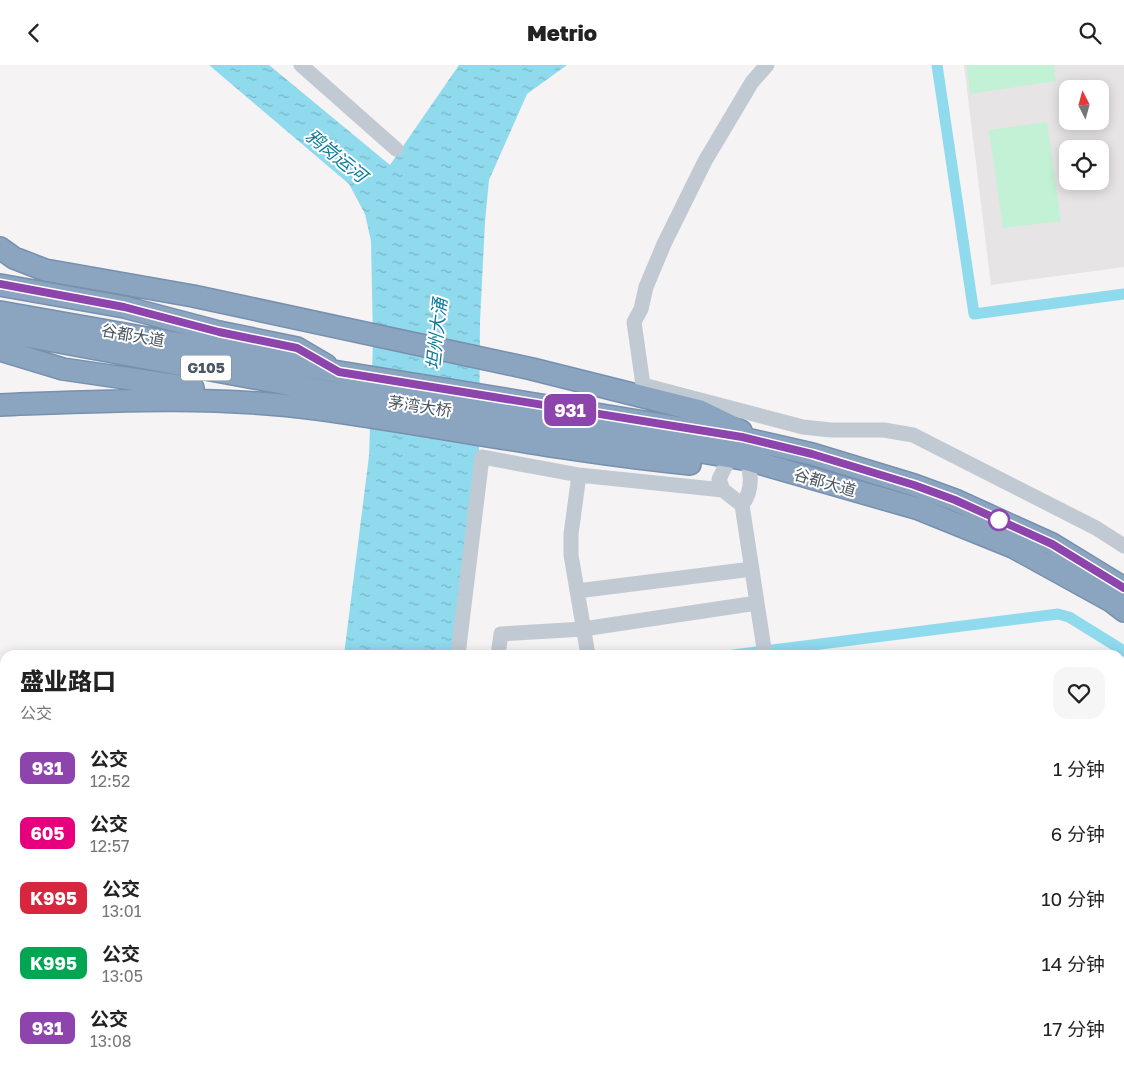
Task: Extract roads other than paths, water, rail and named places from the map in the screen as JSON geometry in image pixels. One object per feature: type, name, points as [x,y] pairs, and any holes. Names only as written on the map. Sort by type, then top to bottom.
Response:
[{"type":"highway","points":[[0,248],[14,258],[45,270],[283,315],[532,369],[700,411],[768,444]]},
{"type":"highway","points":[[0,285],[124,307],[219,332],[297,348],[339,372]]},
{"type":"highway","points":[[0,291],[32,291]]},
{"type":"highway","name":"G105","points":[[0,312],[76,334]]},
{"type":"highway","name":"G105","points":[[0,331],[76,334]]},
{"type":"highway","name":"谷都大道","points":[[76,334],[339,372]]},
{"type":"highway","name":"谷都大道","points":[[76,334],[336,393]]},
{"type":"highway","points":[[0,350],[63,369],[186,387],[313,395],[336,393]]},
{"type":"highway","points":[[0,367],[31,359]]},
{"type":"highway","name":"茅湾大桥","points":[[339,372],[505,409]]},
{"type":"highway","name":"茅湾大桥","points":[[336,393],[505,409]]},
{"type":"highway","points":[[0,405],[148,399],[259,403],[316,409],[632,459],[692,464],[732,457]]},
{"type":"highway","name":"谷都大道","points":[[505,409],[742,437],[812,454],[914,485],[955,500],[1052,544],[1124,588]]},
{"type":"highway","name":"谷都大道","points":[[505,409],[732,457],[919,509],[1013,547],[1111,601],[1124,611]]},
{"type":"street","points":[[301,65],[396,149]]},
{"type":"street","points":[[767,65],[752,82],[705,161],[664,244],[646,287],[641,309],[634,322],[643,385],[803,427],[831,430],[884,430],[913,435],[1096,528],[1124,545]]},
{"type":"street","points":[[742,437],[719,479],[723,490],[742,505],[764,650]]},
{"type":"street","points":[[459,650],[482,457],[579,475],[723,490]]},
{"type":"street","points":[[732,457],[751,480],[749,495],[742,505]]},
{"type":"street","points":[[579,475],[571,534],[571,555],[587,650]]},
{"type":"street","points":[[577,591],[752,569]]},
{"type":"street","points":[[499,650],[501,634],[583,629],[757,603]]},
{"type":"water","points":[[209,65],[269,65],[390,165],[459,65],[567,65],[527,94],[489,180],[480,321],[479,452],[455,650],[345,650],[369,456],[373,341],[371,241],[365,214],[349,184]]},
{"type":"waterway","points":[[937,65],[974,314],[1124,294]]},
{"type":"waterway","points":[[773,650],[1058,614],[1069,617],[1122,650]]},
{"type":"water label","name":"鸦岗运河","points":[[336,156]]},
{"type":"water label","name":"坦州大涌","points":[[437,334]]}]
